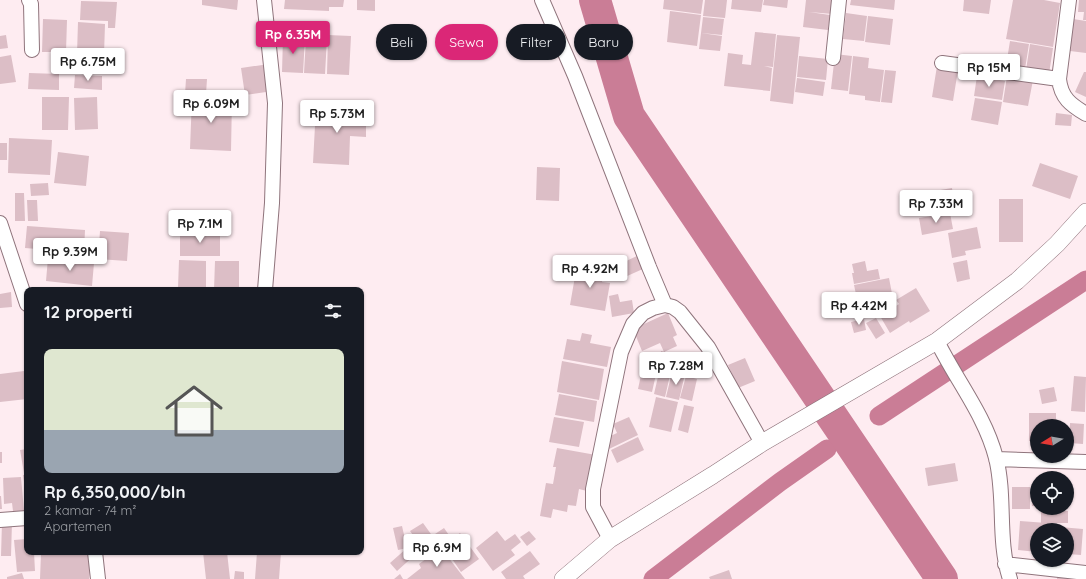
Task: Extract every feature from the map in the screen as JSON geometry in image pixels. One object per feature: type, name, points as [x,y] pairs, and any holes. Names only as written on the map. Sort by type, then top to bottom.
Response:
[{"type":"street","points":[[29,0],[31,4],[32,50]]},
{"type":"street","points":[[264,0],[275,103],[272,203],[264,287]]},
{"type":"street","points":[[542,0],[575,76],[643,253],[665,305]]},
{"type":"street","points":[[834,58],[839,0]]},
{"type":"street","points":[[1069,0],[1059,79],[1060,86],[1071,105],[1086,114]]},
{"type":"street","points":[[942,63],[1059,79]]},
{"type":"street","points":[[563,579],[606,533],[713,475],[762,442],[850,391],[940,347],[1017,281],[1057,244],[1086,212]]},
{"type":"street","points":[[0,223],[24,295]]},
{"type":"street","points":[[606,533],[593,507],[593,489],[621,352],[633,324],[642,313],[665,305],[673,307],[680,312],[708,347],[762,442]]},
{"type":"street","points":[[940,347],[965,390],[990,439],[996,459],[999,478],[1005,564],[1010,579]]},
{"type":"street","points":[[996,459],[1086,462]]},
{"type":"street","points":[[0,520],[24,518]]},
{"type":"street","points":[[95,555],[98,579]]},
{"type":"street","points":[[1005,564],[1086,573]]},
{"type":"building","points":[[202,0],[238,0],[237,10],[202,5]]},
{"type":"building","points":[[285,0],[344,0],[343,7],[329,7],[329,11],[284,9]]},
{"type":"building","points":[[357,0],[375,0],[375,11],[357,10]]},
{"type":"building","points":[[664,0],[703,0],[701,14],[663,9]]},
{"type":"building","points":[[705,0],[727,0],[725,18],[703,16]]},
{"type":"building","points":[[732,0],[763,0],[761,12],[731,9]]},
{"type":"building","points":[[764,0],[788,0],[787,8],[763,5]]},
{"type":"building","points":[[806,0],[835,0],[833,14],[809,12],[830,15],[828,30],[803,27]]},
{"type":"building","points":[[851,0],[895,0],[894,10],[850,5]]},
{"type":"building","points":[[964,0],[991,0],[989,14],[963,11]]},
{"type":"building","points":[[1013,0],[1044,0],[1060,3],[1053,47],[1006,39]]},
{"type":"building","points":[[1079,0],[1086,0],[1086,20],[1083,20],[1084,12],[1078,12]]},
{"type":"building","points":[[81,1],[117,2],[115,28],[108,28],[108,21],[80,20]]},
{"type":"building","points":[[670,11],[701,15],[697,46],[667,42]]},
{"type":"building","points":[[846,13],[867,16],[864,41],[843,39]]},
{"type":"building","points":[[868,16],[893,19],[890,45],[865,42]]},
{"type":"building","points":[[703,17],[724,19],[722,35],[701,33]]},
{"type":"building","points":[[43,19],[67,20],[66,52],[42,52]]},
{"type":"building","points":[[1073,19],[1086,21],[1086,53],[1070,51]]},
{"type":"building","points":[[78,22],[105,24],[104,55],[77,54]]},
{"type":"building","points":[[755,32],[776,34],[773,67],[764,66],[772,68],[770,91],[724,86],[728,53],[743,55],[742,64],[751,65]]},
{"type":"building","points":[[701,33],[722,36],[720,51],[699,49]]},
{"type":"building","points":[[6,35],[8,48],[0,49],[0,36]]},
{"type":"building","points":[[328,35],[351,36],[349,75],[327,74]]},
{"type":"building","points":[[777,35],[800,37],[793,104],[770,101]]},
{"type":"building","points":[[283,37],[305,38],[303,73],[282,72]]},
{"type":"building","points":[[306,38],[327,39],[325,74],[304,73]]},
{"type":"building","points":[[1010,41],[1029,44],[1025,69],[1006,66]]},
{"type":"building","points":[[1030,44],[1053,48],[1049,74],[1026,70]]},
{"type":"building","points":[[835,54],[852,56],[848,91],[831,89]]},
{"type":"building","points":[[11,55],[16,82],[0,84],[0,57]]},
{"type":"building","points":[[799,56],[828,59],[826,80],[797,77]]},
{"type":"building","points":[[853,56],[869,58],[868,68],[884,70],[880,102],[865,100],[865,96],[849,94]]},
{"type":"building","points":[[269,64],[273,91],[245,95],[241,68]]},
{"type":"building","points":[[937,66],[958,70],[953,101],[932,97]]},
{"type":"building","points":[[885,70],[896,71],[892,103],[881,102]]},
{"type":"building","points":[[1084,72],[1086,72],[1086,97],[1075,92]]},
{"type":"building","points":[[29,73],[59,74],[59,90],[28,89]]},
{"type":"building","points":[[75,75],[102,76],[102,90],[74,88]]},
{"type":"building","points":[[977,76],[1005,81],[1002,100],[974,96]]},
{"type":"building","points":[[1007,76],[1033,80],[1028,106],[1003,102]]},
{"type":"building","points":[[797,78],[825,82],[823,96],[795,92]]},
{"type":"building","points":[[186,79],[207,79],[206,94],[185,94]]},
{"type":"building","points":[[42,97],[69,97],[68,130],[42,130]]},
{"type":"building","points":[[97,97],[98,129],[75,130],[74,98]]},
{"type":"building","points":[[192,97],[232,99],[231,151],[190,149]]},
{"type":"building","points":[[975,98],[1002,102],[998,125],[971,120]]},
{"type":"building","points":[[316,107],[366,110],[366,137],[350,136],[349,165],[313,163]]},
{"type":"building","points":[[1056,113],[1072,115],[1071,126],[1055,125]]},
{"type":"building","points":[[9,138],[52,140],[50,175],[8,173]]},
{"type":"building","points":[[0,143],[7,143],[7,160],[0,160]]},
{"type":"building","points":[[58,152],[89,156],[86,186],[54,183]]},
{"type":"building","points":[[1040,163],[1078,176],[1070,199],[1032,186]]},
{"type":"building","points":[[537,167],[560,168],[559,201],[536,200]]},
{"type":"building","points":[[48,183],[49,195],[31,196],[30,184]]},
{"type":"building","points":[[952,188],[955,209],[914,216],[911,195]]},
{"type":"building","points":[[15,193],[24,193],[25,221],[15,221]]},
{"type":"building","points":[[999,199],[1023,199],[1023,242],[999,242]]},
{"type":"building","points":[[27,200],[37,200],[38,221],[28,221]]},
{"type":"building","points":[[950,213],[953,229],[922,235],[919,218]]},
{"type":"building","points":[[27,226],[85,230],[84,253],[25,248]]},
{"type":"building","points":[[977,227],[981,248],[965,251],[966,255],[952,258],[948,233]]},
{"type":"building","points":[[100,231],[129,233],[127,261],[98,259]]},
{"type":"building","points":[[180,231],[220,231],[220,256],[180,256]]},
{"type":"building","points":[[639,255],[645,268],[625,277],[620,264]]},
{"type":"building","points":[[48,258],[94,263],[92,286],[46,281]]},
{"type":"building","points":[[179,260],[206,261],[206,287],[178,287]]},
{"type":"building","points":[[967,260],[970,279],[957,282],[953,263]]},
{"type":"building","points":[[215,261],[239,261],[239,287],[214,287]]},
{"type":"building","points":[[865,261],[867,271],[878,269],[880,279],[854,284],[852,264]]},
{"type":"building","points":[[577,265],[604,269],[602,282],[610,283],[605,311],[570,305]]},
{"type":"building","points":[[889,278],[894,304],[880,306],[877,295],[857,299],[854,285]]},
{"type":"building","points":[[916,288],[930,311],[910,323],[909,321],[890,333],[880,316],[899,304],[896,300]]},
{"type":"building","points":[[11,292],[12,307],[0,308],[0,294]]},
{"type":"building","points":[[618,294],[620,302],[632,300],[634,313],[612,317],[609,296]]},
{"type":"building","points":[[668,313],[677,335],[673,337],[677,346],[664,352],[660,343],[642,351],[633,329]]},
{"type":"building","points":[[876,318],[885,333],[876,339],[866,323]]},
{"type":"building","points":[[864,319],[866,330],[854,333],[851,322]]},
{"type":"building","points":[[582,333],[592,335],[590,343],[611,347],[607,367],[563,359],[567,339],[580,341]]},
{"type":"building","points":[[661,351],[690,358],[686,374],[657,367]]},
{"type":"building","points":[[745,358],[755,381],[738,388],[728,365]]},
{"type":"building","points":[[562,361],[604,369],[599,400],[557,392]]},
{"type":"building","points":[[643,366],[657,370],[652,392],[638,389]]},
{"type":"building","points":[[660,368],[671,371],[665,397],[654,394]]},
{"type":"building","points":[[24,371],[24,399],[0,402],[0,374]]},
{"type":"building","points":[[672,372],[685,374],[679,400],[666,397]]},
{"type":"building","points":[[686,376],[697,379],[692,401],[680,398]]},
{"type":"building","points":[[1074,376],[1086,377],[1085,412],[1071,411]]},
{"type":"building","points":[[1054,387],[1057,401],[1042,404],[1039,390]]},
{"type":"building","points":[[559,394],[597,401],[594,422],[555,415]]},
{"type":"building","points":[[656,397],[678,402],[671,432],[649,427]]},
{"type":"building","points":[[684,405],[694,407],[688,433],[678,430]]},
{"type":"building","points":[[1029,413],[1056,413],[1056,419],[1030,419],[1029,441]]},
{"type":"building","points":[[554,417],[584,422],[579,447],[549,442]]},
{"type":"building","points":[[629,417],[638,435],[609,449],[604,439],[617,433],[613,424]]},
{"type":"building","points":[[1074,423],[1084,424],[1083,444],[1074,443]]},
{"type":"building","points":[[638,437],[644,450],[617,463],[611,450]]},
{"type":"building","points":[[557,448],[596,455],[587,491],[579,489],[576,506],[568,505],[567,512],[553,509],[551,518],[540,516],[546,483],[553,484],[556,467],[553,467]]},
{"type":"building","points":[[24,449],[24,473],[20,450]]},
{"type":"building","points":[[0,452],[2,452],[2,463],[0,463]]},
{"type":"building","points":[[955,463],[958,481],[928,486],[925,468]]},
{"type":"building","points":[[21,477],[24,511],[13,511],[12,503],[4,504],[3,478]]},
{"type":"building","points":[[1012,487],[1030,487],[1030,509],[1012,509]]},
{"type":"building","points":[[1,496],[2,509],[0,509]]},
{"type":"building","points":[[1041,515],[1068,515],[1068,523],[1041,523]]},
{"type":"building","points":[[1020,521],[1047,523],[1030,523],[1030,551],[1018,550]]},
{"type":"building","points":[[2,522],[12,522],[11,556],[1,556]]},
{"type":"building","points":[[423,523],[436,541],[430,545],[435,551],[428,556],[410,531]]},
{"type":"building","points":[[402,526],[407,548],[398,550],[393,528]]},
{"type":"building","points":[[444,528],[451,538],[446,543],[460,533],[479,559],[461,572],[435,534]]},
{"type":"building","points":[[1074,528],[1083,529],[1081,555],[1074,554]]},
{"type":"building","points":[[497,531],[505,541],[515,534],[521,542],[511,550],[515,555],[493,571],[476,548]]},
{"type":"building","points":[[529,531],[536,539],[527,546],[520,537]]},
{"type":"building","points":[[24,539],[24,555],[34,555],[35,571],[17,572],[14,540]]},
{"type":"building","points":[[409,546],[416,554],[397,571],[390,563]]},
{"type":"building","points":[[441,548],[465,579],[407,579],[421,568],[419,564]]},
{"type":"building","points":[[530,551],[540,564],[523,576],[525,579],[506,579],[501,572]]},
{"type":"building","points":[[41,555],[91,555],[89,579],[40,579]]},
{"type":"building","points":[[203,555],[227,555],[230,579],[206,579]]},
{"type":"building","points":[[257,555],[281,555],[279,579],[255,579]]},
{"type":"building","points":[[729,570],[732,579],[710,579],[709,577]]},
{"type":"building","points":[[235,571],[244,572],[244,579],[234,579]]},
{"type":"building","points":[[22,573],[24,579],[7,579],[7,577]]},
{"type":"building","points":[[400,574],[403,579],[394,579]]},
{"type":"building","points":[[1057,574],[1076,576],[1076,579],[1057,579]]},
{"type":"waterway","points":[[595,0],[629,116],[942,579]]},
{"type":"waterway","points":[[879,416],[1086,280]]},
{"type":"waterway","points":[[653,579],[780,482],[827,449]]}]
